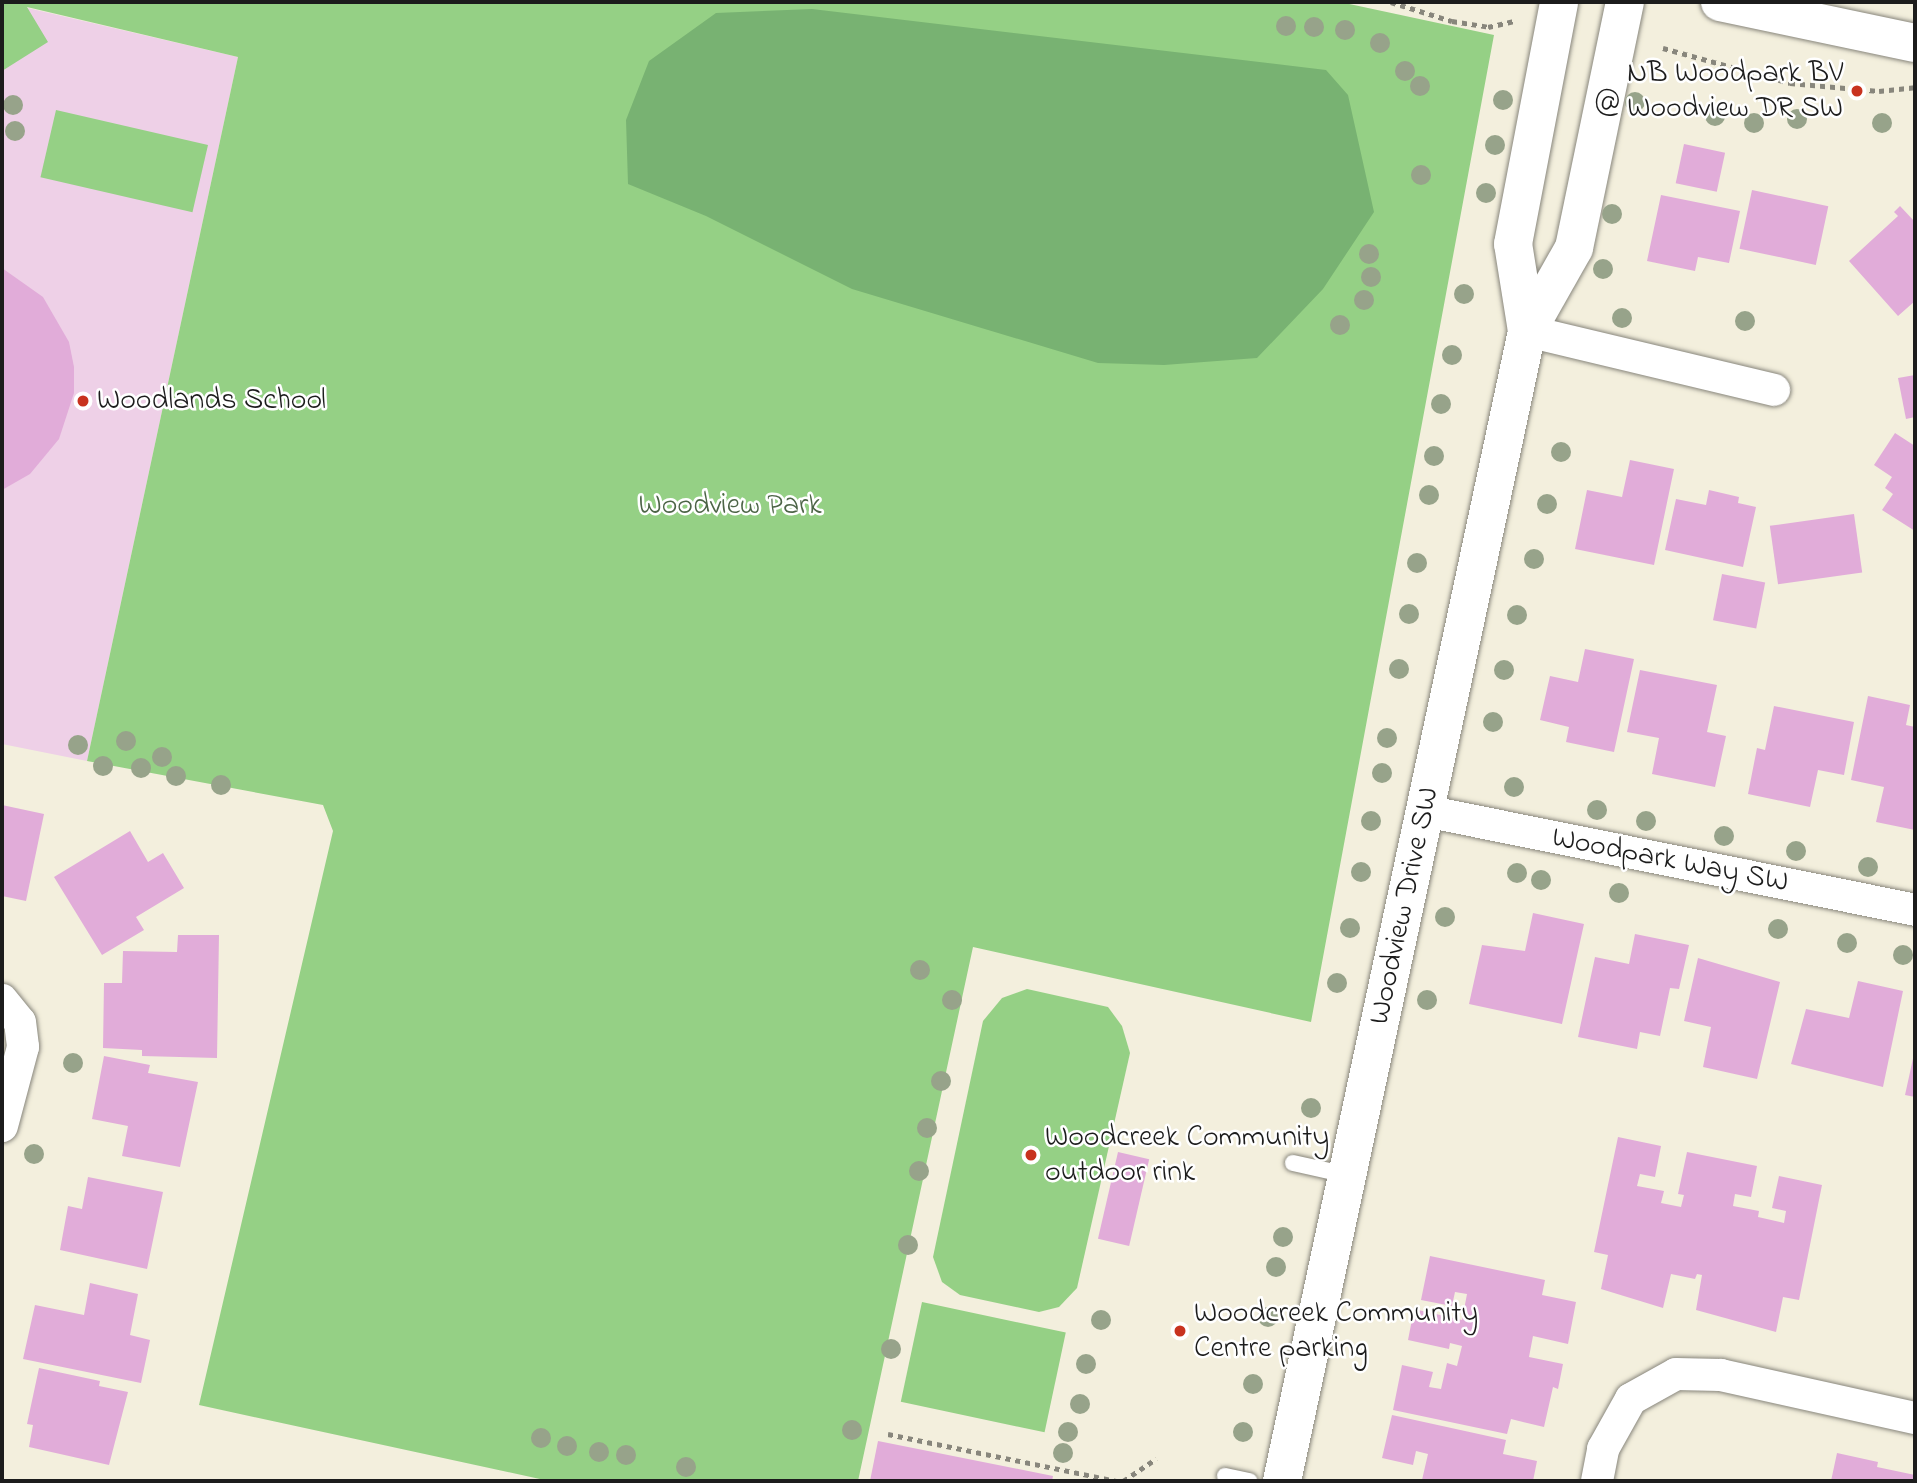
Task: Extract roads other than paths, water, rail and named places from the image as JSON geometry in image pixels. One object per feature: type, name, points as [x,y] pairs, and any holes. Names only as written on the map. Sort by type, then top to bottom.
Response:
[{"type":"street","name":"Woodview Drive SW","points":[[1527,331],[1513,244],[1559,2]]},
{"type":"street","name":"Woodview Drive SW","points":[[1282,1481],[1527,331],[1574,248],[1625,2]]},
{"type":"street","points":[[1720,2],[1915,43]]},
{"type":"street","points":[[1527,331],[1774,390]]},
{"type":"street","name":"Woodpark Way SW","points":[[1425,811],[1915,910]]},
{"type":"street","points":[[2,1000],[20,1022],[23,1048],[2,1126]]},
{"type":"street","points":[[1597,1481],[1603,1448],[1631,1399],[1676,1374],[1721,1375],[1915,1418]]},
{"type":"lane","points":[[1293,1163],[1348,1175]]},
{"type":"lane","points":[[1225,1476],[1249,1481]]},
{"type":"place","name":"NB Woodpark BV @ Woodview DR SW","points":[[1857,91]]},
{"type":"place","name":"Woodlands School","points":[[83,401]]},
{"type":"place","name":"Woodcreek Community outdoor rink","points":[[1031,1155]]},
{"type":"place","name":"Woodcreek Community Centre parking","points":[[1180,1331]]},
{"type":"park label","name":"Woodview Park","points":[[730,506]]}]
